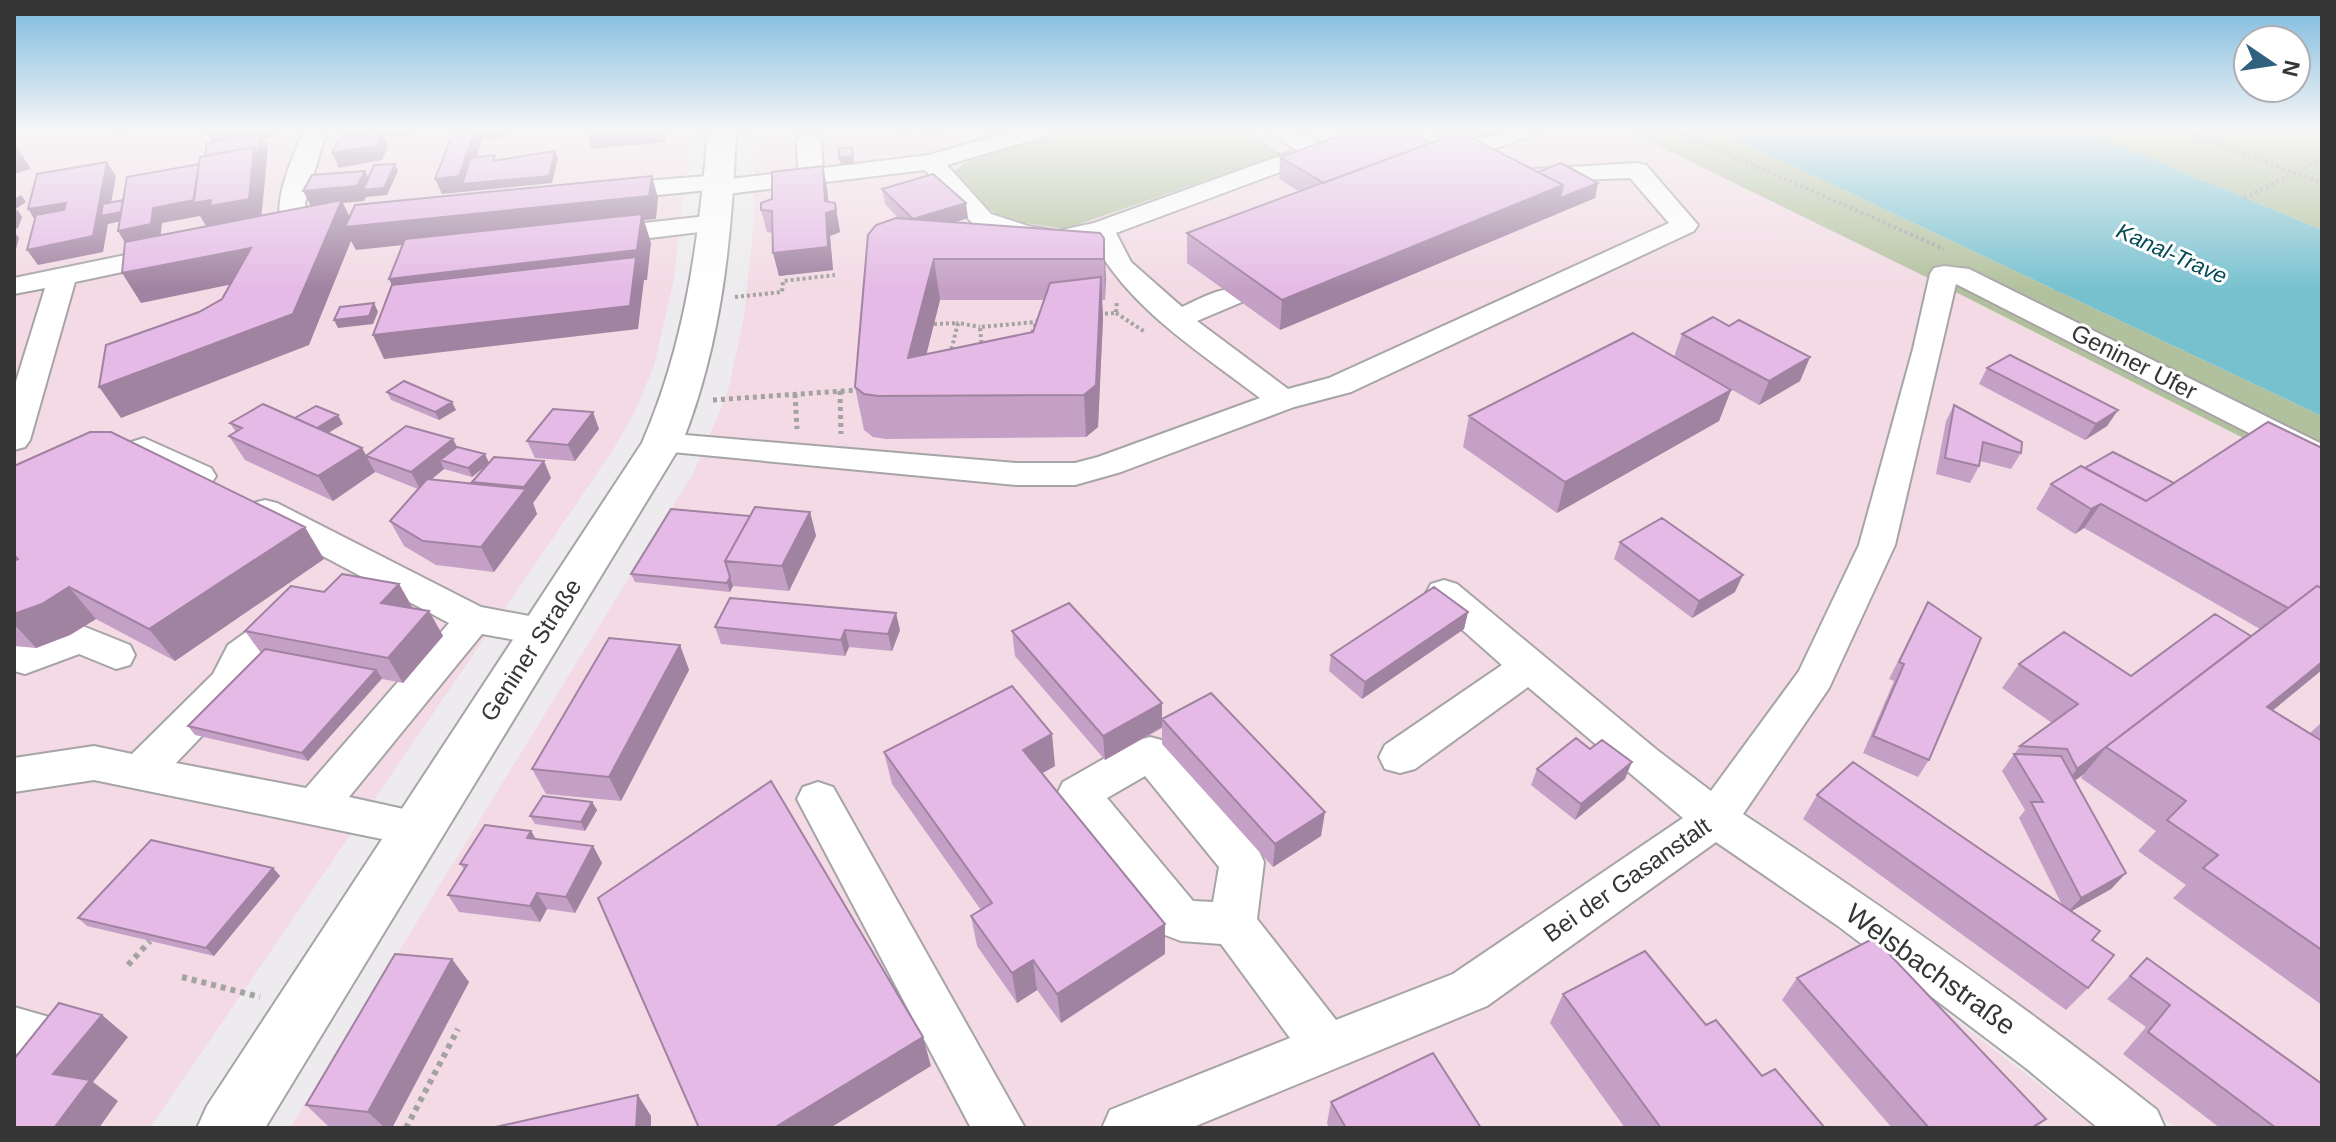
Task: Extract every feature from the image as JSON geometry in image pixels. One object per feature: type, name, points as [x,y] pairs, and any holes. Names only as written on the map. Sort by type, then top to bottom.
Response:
[{"type":"main road","name":"Geniner Straße","points":[[229,1128],[662,443],[682,402],[697,347],[719,183]]},
{"type":"street","points":[[265,235],[307,227],[292,203],[298,183]]},
{"type":"street","points":[[570,239],[718,198],[786,183]]},
{"type":"street","points":[[950,183],[982,219],[1023,233],[1057,239],[1101,230],[1228,183]]},
{"type":"street","points":[[662,443],[1016,474],[1075,474],[1109,465],[1283,400],[1340,385],[1685,225],[1649,183]]},
{"type":"street","points":[[590,193],[718,198]]},
{"type":"street","points":[[1101,230],[1120,266],[1178,319],[1283,400]]},
{"type":"street","points":[[14,286],[190,250]]},
{"type":"street","name":"Geniner Ufer","points":[[1949,264],[1959,275],[2322,457]]},
{"type":"street","name":"Bei der Gasanstalt","points":[[1128,1128],[1470,990],[1716,819],[1815,678],[1877,545],[1949,264]]},
{"type":"street","points":[[14,440],[63,275]]},
{"type":"street","points":[[1178,319],[1232,296]]},
{"type":"street","points":[[14,490],[144,448],[473,619],[543,631]]},
{"type":"street","points":[[140,773],[227,684],[242,655],[367,565]]},
{"type":"street","name":"Welsbachstraße","points":[[1444,593],[1642,762],[1716,819],[1867,921],[2045,1052],[2139,1128]]},
{"type":"street","points":[[315,808],[473,619]]},
{"type":"street","points":[[14,657],[25,660],[80,639],[116,655]]},
{"type":"street","points":[[1400,757],[1529,666]]},
{"type":"street","points":[[14,775],[94,763],[416,828]]},
{"type":"street","points":[[818,799],[999,1128]]},
{"type":"street","points":[[1233,924],[1327,1048]]},
{"type":"street","points":[[14,1030],[46,1038],[39,1071],[14,1103]]},
{"type":"path","points":[[1799,183],[1949,264]]},
{"type":"path","points":[[2244,198],[2275,183]]},
{"type":"path","points":[[1089,315],[1116,313],[1120,266]]},
{"type":"path","points":[[705,301],[782,292],[783,281],[802,276],[835,275]]},
{"type":"path","points":[[934,324],[958,323],[980,327],[1050,320]]},
{"type":"path","points":[[1026,346],[1037,321]]},
{"type":"path","points":[[948,361],[958,323]]},
{"type":"path","points":[[980,327],[983,353]]},
{"type":"path","points":[[682,402],[867,389]]},
{"type":"path","points":[[840,391],[842,459]]},
{"type":"path","points":[[795,394],[799,455]]},
{"type":"path","points":[[128,965],[150,941]]},
{"type":"path","points":[[182,977],[304,1008]]},
{"type":"path","points":[[406,1128],[458,1029]]},
{"type":"shaded area","points":[[14,183],[684,183],[674,279],[654,366],[635,411],[613,450],[150,1128],[14,1128]]},
{"type":"shaded area","points":[[754,183],[1735,183],[2322,478],[2322,1128],[2176,1128],[1714,788],[1685,817],[1866,950],[2095,1128],[290,1128],[694,472],[728,391],[744,317],[754,221]]},
{"type":"green space","points":[[959,183],[1198,183],[1065,229],[1005,220],[968,194]]},
{"type":"green space","points":[[1735,183],[1830,183],[2322,416],[2322,478]]},
{"type":"green space","points":[[2210,183],[2322,183],[2322,230]]},
{"type":"water","name":"Kanal-Trave","points":[[1830,183],[2210,183],[2322,230],[2322,416]]},
{"type":"building","points":[[35,183],[103,183],[93,236],[27,250],[36,215],[64,210],[66,203],[28,209]]},
{"type":"building","points":[[126,183],[196,183],[194,200],[153,208],[151,224],[118,231]]},
{"type":"building","points":[[196,183],[251,183],[249,199],[210,206],[211,200],[193,203]]},
{"type":"building","points":[[307,183],[358,183],[357,186],[303,191]]},
{"type":"building","points":[[366,183],[386,183],[384,188],[363,190]]},
{"type":"building","points":[[577,183],[651,183],[649,196],[345,227],[355,205]]},
{"type":"building","points":[[772,183],[824,183],[825,201],[835,203],[836,210],[826,213],[828,247],[773,253],[772,211],[761,210],[761,203],[772,199]]},
{"type":"building","points":[[901,183],[944,183],[966,203],[913,219],[882,189]]},
{"type":"building","points":[[1321,183],[1563,185],[1282,300],[1187,233]]},
{"type":"building","points":[[1560,183],[1597,183],[1560,198],[1563,185]]},
{"type":"building","points":[[123,200],[121,212],[101,216],[103,204]]},
{"type":"building","points":[[342,200],[293,314],[99,387],[106,345],[199,312],[222,299],[251,248],[122,273],[125,242]]},
{"type":"building","points":[[642,214],[637,250],[389,279],[405,239]]},
{"type":"building","points":[[896,218],[1100,233],[1104,238],[1104,259],[934,259],[908,358],[1033,332],[1050,283],[1101,277],[1096,385],[1084,395],[878,396],[864,394],[855,387],[868,235],[876,225]]},
{"type":"building","points":[[636,257],[630,306],[373,335],[392,285]]},
{"type":"building","points":[[374,303],[369,316],[334,320],[340,307]]},
{"type":"building","points":[[1713,317],[1729,326],[1739,320],[1810,357],[1769,381],[1682,334]]},
{"type":"building","points":[[1633,333],[1731,390],[1565,482],[1469,416]]},
{"type":"building","points":[[2010,355],[2118,410],[2096,424],[1987,368]]},
{"type":"building","points":[[404,381],[452,402],[435,412],[387,392]]},
{"type":"building","points":[[263,404],[362,448],[318,476],[229,436],[242,428],[230,423]]},
{"type":"building","points":[[1954,405],[2022,442],[2021,453],[1983,442],[1979,466],[1945,458]]},
{"type":"building","points":[[316,406],[338,415],[317,428],[295,418]]},
{"type":"building","points":[[553,409],[593,412],[568,445],[527,441]]},
{"type":"building","points":[[2268,422],[2322,448],[2322,588],[2317,586],[2288,608],[2101,504],[2091,509],[2051,484],[2081,466],[2146,501]]},
{"type":"building","points":[[406,426],[453,439],[411,472],[366,456]]},
{"type":"building","points":[[90,432],[111,432],[305,527],[149,629],[69,587],[42,604],[14,614],[14,561],[18,559],[14,555],[14,466]]},
{"type":"building","points":[[457,447],[485,454],[468,468],[440,460]]},
{"type":"building","points":[[2113,452],[2174,483],[2146,501],[2085,468]]},
{"type":"building","points":[[494,457],[544,461],[524,487],[472,482]]},
{"type":"building","points":[[427,479],[526,489],[481,547],[423,541],[390,521]]},
{"type":"building","points":[[755,507],[810,512],[782,566],[725,561]]},
{"type":"building","points":[[671,509],[750,516],[725,561],[730,577],[727,583],[631,574]]},
{"type":"building","points":[[1662,518],[1743,575],[1699,601],[1620,542]]},
{"type":"building","points":[[342,574],[399,584],[381,603],[429,611],[388,658],[245,631],[291,586],[324,592]]},
{"type":"building","points":[[2317,586],[2322,588],[2322,662],[2267,707],[2322,741],[2322,950],[2203,868],[2218,855],[2167,820],[2186,801],[2106,747]]},
{"type":"building","points":[[1434,587],[1468,612],[1365,682],[1331,655]]},
{"type":"building","points":[[730,598],[896,613],[888,634],[845,630],[841,640],[715,627]]},
{"type":"building","points":[[1928,602],[1981,638],[1929,760],[1873,736],[1904,664],[1899,662]]},
{"type":"building","points":[[1069,603],[1162,703],[1103,736],[1012,631]]},
{"type":"building","points":[[2215,614],[2251,636],[2077,769],[2067,749],[2020,746],[2078,704],[2019,664],[2064,632],[2131,676]]},
{"type":"building","points":[[609,638],[680,645],[609,777],[532,769]]},
{"type":"building","points":[[265,649],[376,670],[302,753],[188,726]]},
{"type":"building","points":[[1012,686],[1052,734],[1023,750],[1165,924],[1057,994],[1033,960],[1012,973],[971,916],[992,903],[884,752]]},
{"type":"building","points":[[1211,693],[1325,812],[1275,844],[1162,719]]},
{"type":"building","points":[[1576,738],[1590,749],[1602,740],[1632,762],[1581,804],[1537,769]]},
{"type":"building","points":[[2014,754],[2061,756],[2126,873],[2081,898],[2031,802],[2043,802]]},
{"type":"building","points":[[1853,762],[2100,931],[2092,940],[2114,955],[2088,988],[1817,795]]},
{"type":"building","points":[[771,781],[923,1037],[774,1128],[699,1128],[598,898]]},
{"type":"building","points":[[543,796],[592,802],[581,822],[530,816]]},
{"type":"building","points":[[485,825],[531,831],[527,838],[593,846],[566,897],[537,893],[530,906],[448,895],[467,865],[460,864]]},
{"type":"building","points":[[151,840],[273,868],[206,948],[78,918]]},
{"type":"building","points":[[1874,938],[2046,1119],[2031,1128],[1929,1128],[1797,978]]},
{"type":"building","points":[[1645,951],[1706,1025],[1716,1020],[1762,1076],[1775,1069],[1825,1128],[1661,1128],[1563,994]]},
{"type":"building","points":[[395,954],[452,959],[368,1112],[306,1105]]},
{"type":"building","points":[[2147,958],[2322,1084],[2322,1128],[2276,1128],[2148,1032],[2170,1005],[2130,976]]},
{"type":"building","points":[[59,1003],[102,1015],[53,1074],[90,1080],[54,1128],[14,1128],[14,1059]]},
{"type":"building","points":[[1433,1053],[1481,1128],[1346,1128],[1331,1102]]},
{"type":"building","points":[[638,1095],[636,1128],[491,1128]]}]
